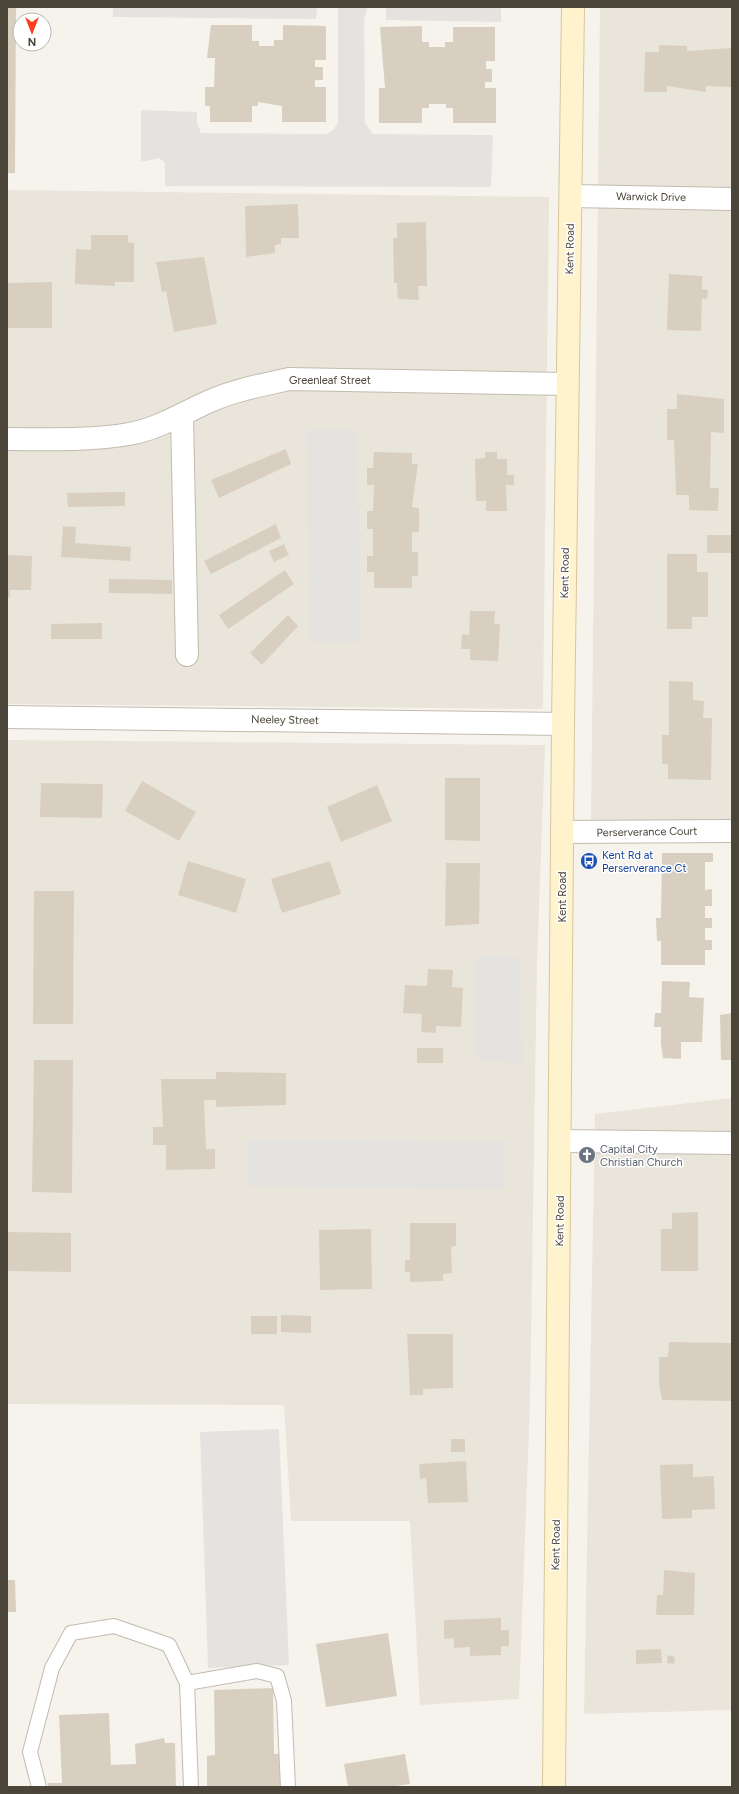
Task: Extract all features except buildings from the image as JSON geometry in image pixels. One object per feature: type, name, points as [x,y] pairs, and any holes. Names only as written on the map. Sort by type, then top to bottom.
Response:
[{"type":"street","name":"Kent Road","points":[[554,1787],[561,1141],[563,724],[573,7]]},
{"type":"street","name":"Warwick Drive","points":[[571,196],[732,198]]},
{"type":"street","name":"Greenleaf Street","points":[[7,439],[78,438],[129,434],[182,416],[210,402],[247,388],[289,379],[567,384]]},
{"type":"street","points":[[182,416],[187,655]]},
{"type":"street","name":"Neeley Street","points":[[7,717],[563,724]]},
{"type":"street","name":"Perserverance Court","points":[[562,832],[732,831]]},
{"type":"street","points":[[561,1141],[732,1143]]},
{"type":"lane","points":[[39,1787],[30,1752],[52,1668],[71,1632],[114,1626],[169,1645],[187,1684],[191,1787]]},
{"type":"lane","points":[[187,1684],[257,1671],[278,1676],[284,1701],[288,1787]]},
{"type":"shaded area","points":[[113,7],[317,7],[316,19],[113,17]]},
{"type":"shaded area","points":[[338,7],[368,7],[364,19],[365,123],[373,134],[493,135],[491,187],[165,186],[165,163],[159,158],[141,162],[141,110],[197,112],[197,123],[201,133],[327,134],[333,130],[338,123]]},
{"type":"shaded area","points":[[386,7],[501,7],[501,22],[386,20]]},
{"type":"shaded area","points":[[600,7],[732,7],[732,824],[591,823]]},
{"type":"shaded area","points":[[7,190],[549,197],[543,709],[7,704]]},
{"type":"shaded area","points":[[306,430],[358,430],[359,643],[310,642]]},
{"type":"shaded area","points":[[7,740],[545,745],[537,962],[530,1401],[519,1699],[420,1705],[410,1521],[291,1521],[284,1405],[7,1404]]},
{"type":"shaded area","points":[[475,956],[520,957],[522,1063],[475,1061]]},
{"type":"shaded area","points":[[732,1098],[732,1710],[584,1714],[595,1114]]},
{"type":"shaded area","points":[[248,1140],[505,1141],[505,1189],[248,1187]]},
{"type":"shaded area","points":[[279,1429],[289,1665],[208,1668],[200,1432]]},
{"type":"place","name":"Kent Rd at Perserverance Ct","points":[[589,861]]},
{"type":"place","name":"Capital City Christian Church","points":[[587,1155]]}]
